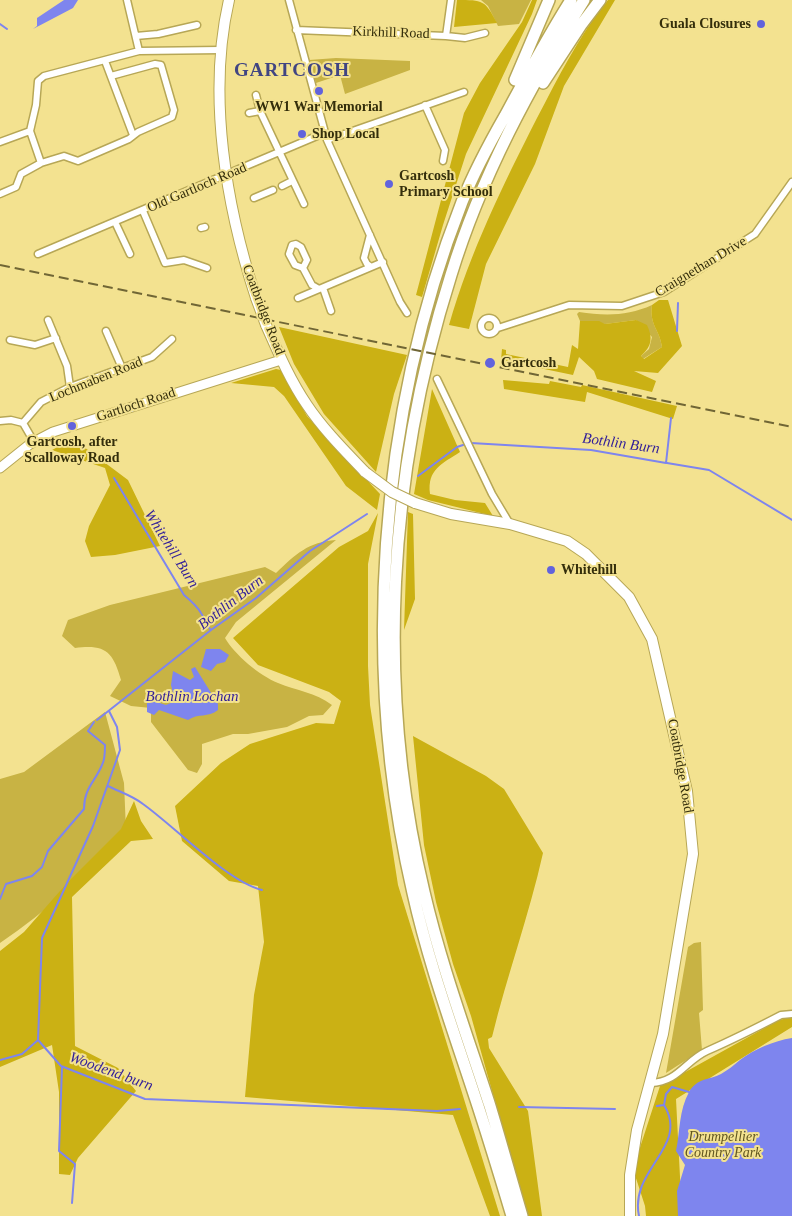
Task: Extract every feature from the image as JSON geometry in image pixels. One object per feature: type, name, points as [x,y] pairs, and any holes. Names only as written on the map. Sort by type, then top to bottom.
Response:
[{"type":"highway","points":[[512,1216],[431,963],[413,892],[393,776],[383,639],[389,519],[404,410],[418,337],[439,266],[473,168],[499,110],[522,68],[549,0]]},
{"type":"highway","points":[[462,200],[487,145],[537,55],[571,0]]},
{"type":"highway","points":[[522,1216],[490,1106],[441,960],[423,890],[406,802],[395,694],[396,566],[407,463],[416,410],[432,340],[451,273],[491,170],[515,120],[545,64],[584,0]]},
{"type":"highway","points":[[466,234],[520,123],[546,76],[581,24],[600,0]]},
{"type":"main road","name":"Coatbridge Road","points":[[229,0],[221,50],[223,134],[227,175],[237,237],[266,326],[281,360],[308,406],[365,472],[392,492],[415,503],[451,514],[510,524],[567,540],[586,554],[629,597],[652,639],[687,791],[693,854],[663,1034],[637,1130],[630,1175],[630,1216]]},
{"type":"main road","name":"Gartloch Road","points":[[0,468],[34,442],[53,432],[281,360]]},
{"type":"street","points":[[127,0],[139,51]]},
{"type":"street","points":[[289,0],[326,140],[400,302],[407,313]]},
{"type":"street","points":[[446,36],[451,0]]},
{"type":"street","points":[[136,36],[158,34],[197,25]]},
{"type":"street","name":"Kirkhill Road","points":[[296,30],[465,38],[485,33]]},
{"type":"street","points":[[41,163],[30,131],[40,78],[139,51],[221,50]]},
{"type":"street","points":[[105,60],[133,135]]},
{"type":"street","points":[[0,194],[16,187],[21,174],[41,163],[64,156],[78,161],[130,139],[133,135],[172,117],[174,113],[163,67],[155,64],[111,76]]},
{"type":"street","points":[[326,140],[464,92]]},
{"type":"street","points":[[256,95],[260,111],[304,204]]},
{"type":"street","points":[[425,105],[445,150],[444,161]]},
{"type":"street","points":[[249,113],[260,111]]},
{"type":"street","points":[[0,142],[30,131]]},
{"type":"street","name":"Old Gartloch Road","points":[[38,254],[324,133]]},
{"type":"street","points":[[282,186],[292,181]]},
{"type":"street","name":"Craignethan Drive","points":[[498,328],[563,307],[622,306],[664,292],[755,234],[792,182]]},
{"type":"street","points":[[254,198],[273,190]]},
{"type":"street","points":[[143,211],[165,262],[184,260],[197,262],[207,268]]},
{"type":"street","points":[[115,222],[130,254]]},
{"type":"street","points":[[370,234],[364,258],[367,264],[372,267]]},
{"type":"street","points":[[298,298],[383,262]]},
{"type":"street","points":[[303,268],[312,285],[321,289],[331,311]]},
{"type":"street","points":[[48,320],[67,366],[70,387]]},
{"type":"street","points":[[106,331],[122,368]]},
{"type":"street","points":[[10,340],[35,345],[56,338]]},
{"type":"street","name":"Lochmaben Road","points":[[23,423],[42,402],[70,387],[152,357],[172,339]]},
{"type":"street","points":[[437,379],[492,494],[510,524]]},
{"type":"street","points":[[0,421],[11,420],[23,423],[34,442]]},
{"type":"street","points":[[651,1083],[663,1083],[706,1052],[718,1048],[781,1016],[792,1014]]},
{"type":"shaded area","points":[[457,0],[473,0],[482,3],[497,23],[454,27]]},
{"type":"shaded area","points":[[481,0],[531,0],[519,24],[498,26],[488,6]]},
{"type":"shaded area","points":[[532,0],[537,0],[532,14],[466,154],[422,297],[416,295],[464,113],[480,83],[522,22]]},
{"type":"shaded area","points":[[608,0],[615,0],[564,86],[535,164],[486,264],[469,329],[449,325],[477,245],[512,168],[570,57],[597,13]]},
{"type":"shaded area","points":[[336,58],[410,61],[410,70],[345,94],[340,75],[316,83],[309,60]]},
{"type":"shaded area","points":[[659,300],[668,300],[682,346],[658,373],[634,371],[656,381],[652,392],[597,379],[594,371],[579,357],[573,375],[501,360],[502,349],[506,350],[506,354],[568,367],[572,345],[578,349],[580,321],[599,321],[605,324],[636,320],[647,325],[651,338],[647,349],[641,356],[644,359],[662,347],[651,312],[652,305]]},
{"type":"shaded area","points":[[652,305],[653,323],[662,347],[643,359],[641,356],[649,349],[652,337],[636,320],[605,324],[580,321],[577,314],[579,312],[598,314],[625,313]]},
{"type":"shaded area","points":[[279,327],[407,355],[394,394],[376,472],[324,414],[294,364]]},
{"type":"shaded area","points":[[276,369],[281,370],[307,416],[380,494],[377,510],[346,486],[284,396],[274,387],[231,383]]},
{"type":"shaded area","points":[[503,380],[549,384],[550,381],[581,387],[582,385],[677,406],[673,419],[587,392],[585,402],[504,389]]},
{"type":"shaded area","points":[[432,389],[460,452],[442,464],[433,473],[430,494],[455,500],[485,503],[493,516],[428,500],[414,494]]},
{"type":"shaded area","points":[[69,441],[84,447],[128,480],[160,546],[115,555],[91,557],[85,541],[89,526],[110,485],[105,468],[52,450]]},
{"type":"shaded area","points":[[408,512],[413,514],[415,599],[404,630]]},
{"type":"shaded area","points":[[378,513],[368,564],[370,705],[398,885],[500,1216],[490,1216],[453,1115],[245,1097],[254,995],[264,942],[258,886],[229,881],[182,841],[175,806],[221,763],[250,744],[316,723],[334,724],[341,701],[329,692],[258,665],[233,638],[339,547],[368,531]]},
{"type":"shaded area","points":[[336,540],[236,622],[225,638],[241,657],[263,675],[278,683],[319,697],[332,705],[323,715],[309,716],[287,727],[248,734],[233,734],[202,744],[202,764],[197,773],[188,770],[151,722],[151,708],[131,706],[110,696],[121,680],[115,663],[107,652],[94,647],[75,648],[62,636],[68,620],[110,605],[265,567],[276,573],[310,546]]},
{"type":"shaded area","points":[[105,712],[124,783],[126,830],[67,891],[0,943],[0,779],[24,772]]},
{"type":"shaded area","points":[[413,736],[486,776],[504,789],[543,853],[492,1037],[488,1039],[489,1048],[528,1111],[542,1216],[527,1216],[471,1016],[453,964],[436,902],[424,845]]},
{"type":"shaded area","points":[[134,801],[141,821],[153,839],[131,841],[72,897],[75,1046],[118,1068],[136,1091],[78,1158],[70,1175],[59,1174],[59,1092],[52,1045],[0,1067],[0,951],[24,932],[67,883],[121,829]]},
{"type":"shaded area","points":[[701,942],[703,1010],[699,1013],[702,1050],[666,1073],[688,947],[694,943]]},
{"type":"shaded area","points":[[792,1017],[792,1027],[676,1099],[682,1216],[646,1216],[645,1206],[633,1169],[660,1086],[779,1020]]},
{"type":"water","points":[[64,0],[78,0],[73,8],[33,29],[37,26],[37,18]]},
{"type":"water","points":[[206,649],[220,649],[229,655],[225,662],[217,664],[211,671],[201,667]]},
{"type":"water","name":"Bothlin Lochan","points":[[195,667],[218,704],[218,710],[188,720],[159,710],[154,715],[147,712],[147,699],[166,705],[175,701],[171,685],[173,671],[190,680],[194,677],[191,669]]},
{"type":"water","name":"Drumpellier Country Park","points":[[792,1038],[792,1216],[678,1216],[677,1191],[685,1165],[676,1151],[682,1113],[692,1087],[699,1082],[721,1074],[758,1049],[771,1043]]},
{"type":"waterway","points":[[0,24],[7,29]]},
{"type":"waterway","name":"Bothlin Burn","points":[[677,331],[678,303]]},
{"type":"waterway","name":"Bothlin Burn","points":[[471,443],[591,450],[666,463],[671,418]]},
{"type":"waterway","name":"Bothlin Burn","points":[[418,476],[457,447],[466,444]]},
{"type":"waterway","points":[[667,463],[709,470],[792,520]]},
{"type":"waterway","name":"Whitehill Burn","points":[[114,478],[184,595],[198,608],[211,630]]},
{"type":"waterway","name":"Bothlin Burn","points":[[97,720],[211,630],[256,598],[310,551],[367,514]]},
{"type":"waterway","name":"Woodend burn","points":[[109,711],[117,727],[120,750],[93,826],[42,938],[38,1040],[61,1066],[145,1099],[437,1111],[460,1109]]},
{"type":"waterway","name":"Bothlin Burn","points":[[0,899],[6,884],[32,876],[42,867],[48,851],[84,809],[88,790],[105,756],[105,745],[88,731],[94,722]]},
{"type":"waterway","points":[[108,786],[139,801],[233,876],[248,885],[262,890]]},
{"type":"waterway","points":[[0,1060],[22,1054],[38,1040]]},
{"type":"waterway","points":[[62,1067],[59,1151],[75,1164],[72,1203]]},
{"type":"waterway","name":"Woodend burn","points":[[657,1106],[664,1105],[666,1094],[672,1087],[689,1092]]},
{"type":"waterway","points":[[639,1216],[638,1199],[642,1185],[665,1146],[670,1133],[670,1120],[664,1105]]},
{"type":"waterway","name":"Woodend burn","points":[[519,1107],[615,1109]]},
{"type":"railway","points":[[0,265],[792,427]]},
{"type":"place","name":"Guala Closures","points":[[761,24]]},
{"type":"place","name":"WW1 War Memorial","points":[[319,91]]},
{"type":"place","name":"Shop Local","points":[[302,134]]},
{"type":"place","name":"Gartcosh Primary School","points":[[389,184]]},
{"type":"place","name":"Gartcosh","points":[[490,363]]},
{"type":"place","name":"Gartcosh, after Scalloway Road","points":[[72,426]]},
{"type":"place","name":"Whitehill","points":[[551,570]]},
{"type":"district","name":"GARTCOSH","points":[[292,71]]}]
